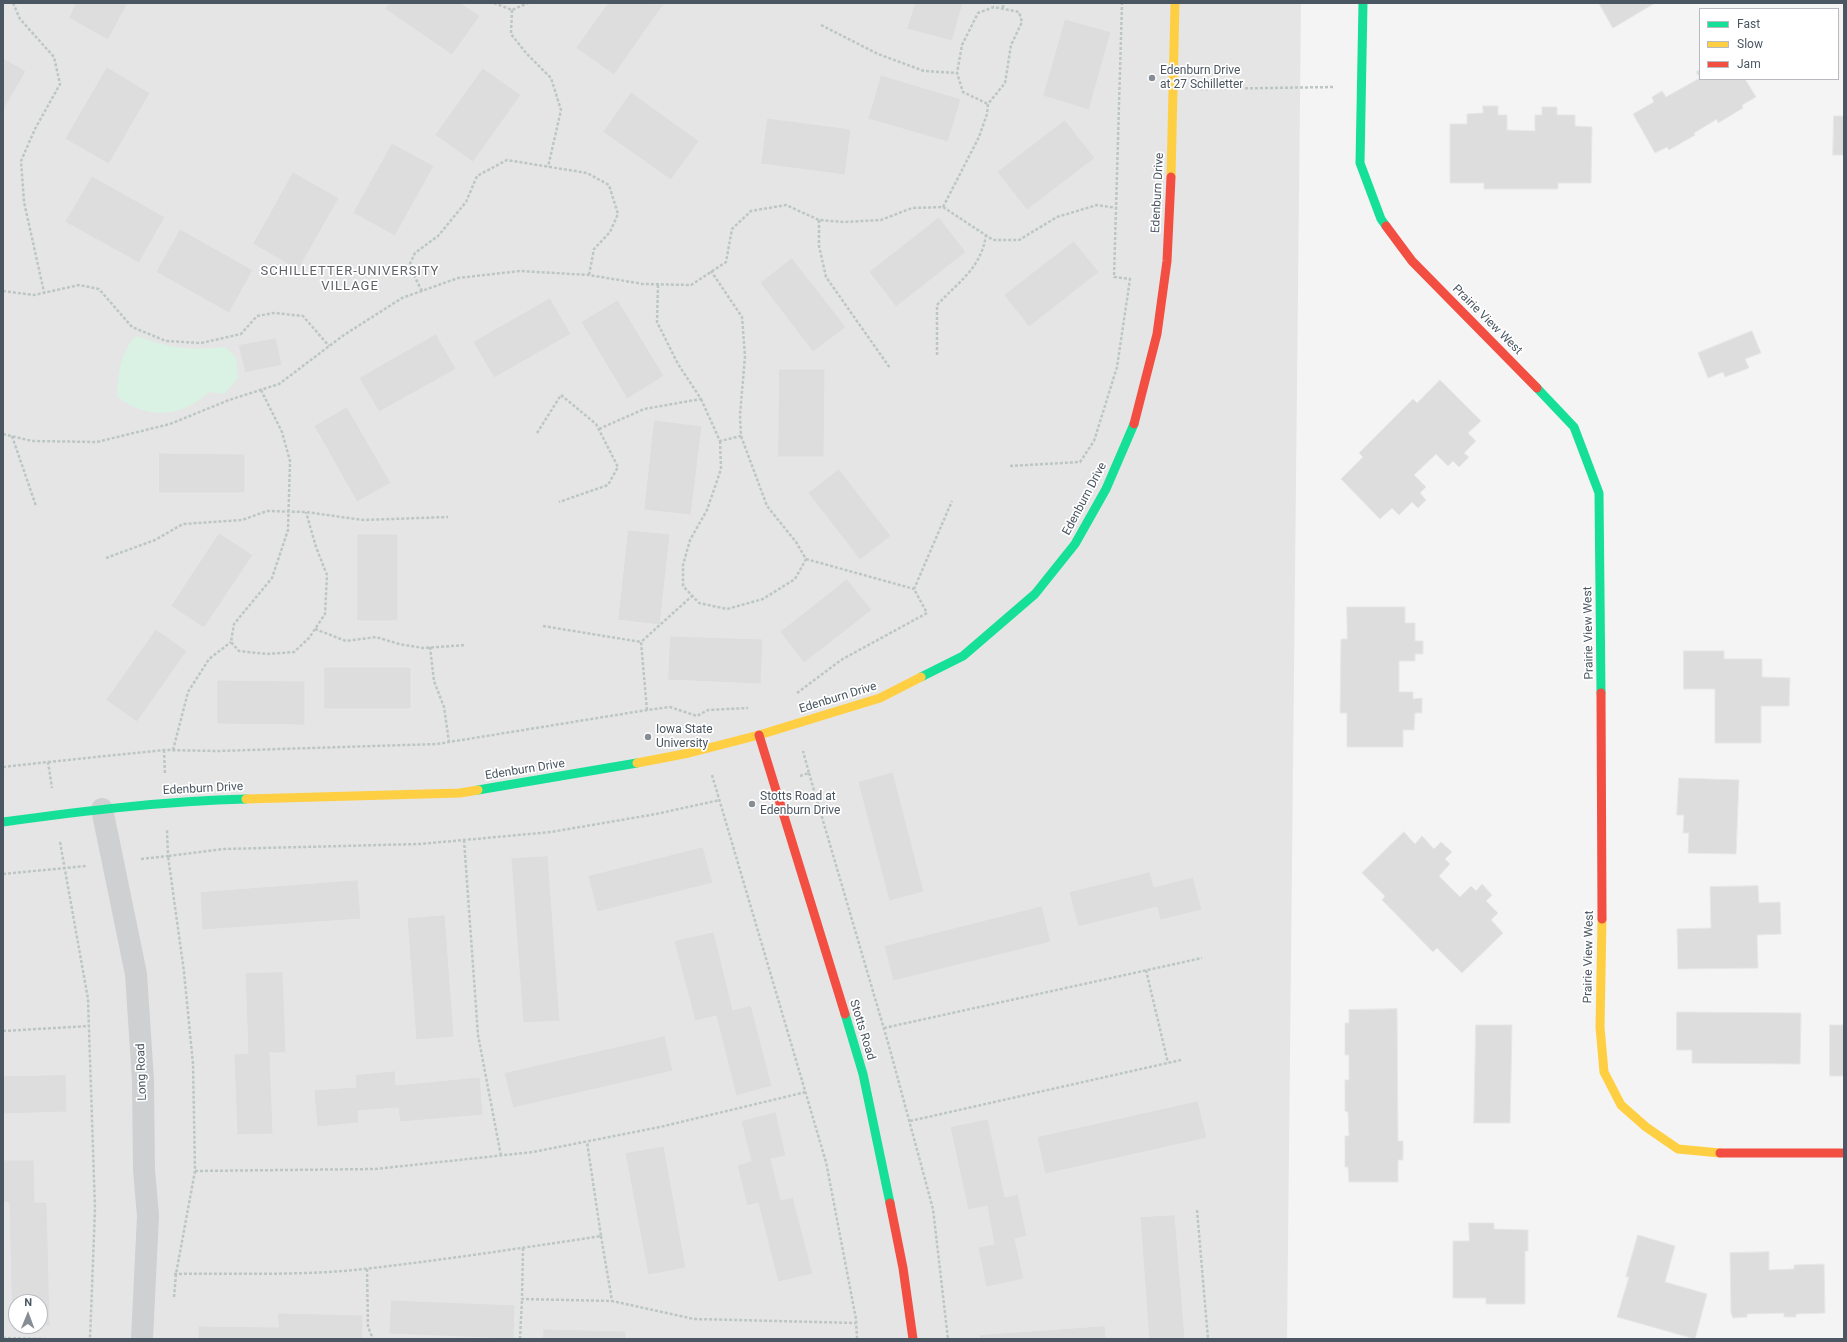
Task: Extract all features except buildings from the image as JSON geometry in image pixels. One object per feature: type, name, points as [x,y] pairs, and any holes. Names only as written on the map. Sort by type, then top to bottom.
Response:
[{"type":"street","name":"Edenburn Drive","points":[[3,822],[102,809],[191,800],[460,793],[612,768],[688,753],[759,735],[880,698],[963,656],[1035,594],[1075,544],[1106,489],[1137,418],[1157,334],[1167,260],[1175,3]]},
{"type":"street","name":"Prairie View West","points":[[1363,3],[1360,163],[1381,219],[1412,261],[1574,427],[1599,493],[1603,849],[1600,1027],[1604,1072],[1621,1105],[1646,1127],[1678,1149],[1713,1153],[1844,1153]]},
{"type":"street","name":"Stotts Road","points":[[759,735],[863,1074],[903,1268],[913,1339]]},
{"type":"street","name":"Long Road","points":[[102,809],[136,974],[144,1080],[144,1170],[148,1216],[142,1339]]},
{"type":"path","points":[[14,3],[20,19],[54,57],[60,84],[35,130],[21,161],[24,202],[44,292]]},
{"type":"path","points":[[494,3],[512,10],[528,3]]},
{"type":"path","points":[[1003,3],[1003,8]]},
{"type":"path","points":[[1010,466],[1080,462],[1094,441],[1117,367],[1130,279],[1114,277],[1122,3]]},
{"type":"path","points":[[943,207],[979,137],[987,114],[988,104],[1005,83],[1011,44],[1022,22],[1019,12],[994,7],[978,13],[962,45],[957,73],[963,92],[988,104]]},
{"type":"path","points":[[512,10],[511,34],[526,53],[551,78],[561,110],[548,167]]},
{"type":"path","points":[[821,25],[878,54],[924,71],[957,73]]},
{"type":"path","points":[[1173,89],[1362,87]]},
{"type":"path","points":[[422,291],[409,266],[415,253],[438,236],[466,202],[477,176],[507,160],[587,173],[609,185],[618,214],[610,232],[594,250],[589,275]]},
{"type":"path","points":[[3,434],[32,440],[98,442],[170,424],[279,384],[329,346],[402,298],[458,278],[520,271],[589,275],[644,284],[690,285],[726,262],[732,229],[751,211],[786,205],[819,220],[844,222],[881,220],[912,208],[943,207],[993,240],[1019,240],[1058,217],[1097,206],[1117,208]]},
{"type":"path","points":[[819,220],[819,246],[826,277],[890,368]]},
{"type":"path","points":[[937,355],[937,305],[971,272],[984,250],[986,235]]},
{"type":"path","points":[[711,271],[742,317],[745,356],[740,415],[741,436],[766,506],[796,542],[806,559],[914,589],[928,614],[841,660],[795,694]]},
{"type":"path","points":[[3,291],[34,295],[79,284],[99,289],[132,327],[166,341],[201,342],[241,334],[257,316],[274,313],[303,316],[329,346]]},
{"type":"path","points":[[658,284],[658,322],[678,364],[701,399],[720,441],[721,469],[707,510],[690,540],[683,565],[683,586],[699,603],[726,609],[763,599],[795,579],[806,559]]},
{"type":"path","points":[[173,750],[188,692],[209,660],[231,642],[234,624],[272,578],[288,530],[290,511],[290,460],[282,432],[261,390]]},
{"type":"path","points":[[537,433],[560,395],[596,424],[618,467],[608,485],[559,502]]},
{"type":"path","points":[[598,429],[644,409],[701,399]]},
{"type":"path","points":[[12,436],[36,506]]},
{"type":"path","points":[[720,441],[741,436]]},
{"type":"path","points":[[914,589],[952,501]]},
{"type":"path","points":[[106,558],[155,540],[183,524],[242,520],[267,511],[306,512],[363,520],[448,517]]},
{"type":"path","points":[[231,642],[239,651],[267,654],[294,652],[309,638],[325,614],[327,575],[316,547],[306,512]]},
{"type":"path","points":[[641,642],[692,596]]},
{"type":"path","points":[[543,626],[641,642]]},
{"type":"path","points":[[315,629],[346,641],[376,637],[399,644],[430,647],[466,645]]},
{"type":"path","points":[[641,642],[647,710]]},
{"type":"path","points":[[430,647],[434,681],[444,706],[449,742]]},
{"type":"path","points":[[3,767],[173,750],[218,751],[437,744],[670,707],[697,716],[708,710],[754,707]]},
{"type":"path","points":[[802,750],[884,1028],[933,1209],[948,1339]]},
{"type":"path","points":[[48,762],[63,869],[88,999],[94,1209],[90,1339]]},
{"type":"path","points":[[712,772],[826,1162],[856,1323],[857,1339]]},
{"type":"path","points":[[794,778],[809,773]]},
{"type":"path","points":[[173,1303],[176,1274],[195,1171],[194,1064],[184,972],[168,856],[224,849],[420,844],[551,832],[656,814],[720,800]]},
{"type":"path","points":[[464,840],[478,1035],[501,1156]]},
{"type":"path","points":[[3,874],[63,869]]},
{"type":"path","points":[[884,1028],[1202,958]]},
{"type":"path","points":[[1146,970],[1168,1063]]},
{"type":"path","points":[[3,1031],[89,1026]]},
{"type":"path","points":[[910,1122],[1181,1060]]},
{"type":"path","points":[[195,1171],[375,1169],[533,1152],[660,1128],[806,1092]]},
{"type":"path","points":[[587,1142],[612,1301]]},
{"type":"path","points":[[1197,1210],[1208,1339]]},
{"type":"path","points":[[146,1274],[272,1274],[367,1268],[523,1248],[601,1236]]},
{"type":"path","points":[[520,1339],[523,1248]]},
{"type":"path","points":[[367,1268],[368,1327],[373,1339]]},
{"type":"path","points":[[522,1299],[612,1301],[694,1319],[856,1323]]},
{"type":"path","points":[[3,1338],[47,1339]]},
{"type":"shaded area","name":"Iowa State University","points":[[3,3],[1301,3],[1287,1339],[3,1339]]},
{"type":"green space","points":[[136,336],[180,348],[200,349],[225,347],[236,357],[238,378],[224,394],[209,392],[198,401],[176,411],[164,413],[140,409],[128,404],[117,396],[119,372],[123,356],[126,349]]},
{"type":"traffic: fast","points":[[1363,3],[1360,163],[1381,219],[1386,226]]},
{"type":"traffic: fast","points":[[1537,388],[1574,427],[1599,493],[1601,693]]},
{"type":"traffic: fast","points":[[921,677],[963,656],[1035,594],[1075,544],[1106,489],[1134,424]]},
{"type":"traffic: fast","points":[[478,790],[637,763]]},
{"type":"traffic: fast","points":[[3,822],[154,804],[246,799]]},
{"type":"traffic: fast","points":[[845,1014],[863,1074],[890,1203]]},
{"type":"traffic: slow","points":[[1171,177],[1175,3]]},
{"type":"traffic: slow","points":[[637,763],[689,753],[759,735],[880,698],[921,677]]},
{"type":"traffic: slow","points":[[246,799],[460,793],[478,790]]},
{"type":"traffic: slow","points":[[1602,919],[1600,1027],[1604,1072],[1621,1105],[1646,1127],[1678,1149],[1720,1153]]},
{"type":"traffic: jam","points":[[1134,424],[1157,334],[1167,261],[1171,177]]},
{"type":"traffic: jam","points":[[1386,226],[1412,261],[1537,388]]},
{"type":"traffic: jam","points":[[1601,693],[1602,919]]},
{"type":"traffic: jam","points":[[759,735],[845,1014]]},
{"type":"traffic: jam","points":[[1720,1153],[1844,1153]]},
{"type":"traffic: jam","points":[[890,1203],[903,1268],[913,1339]]},
{"type":"place","name":"Edenburn Drive at 27 Schilletter","points":[[1152,78]]},
{"type":"place","name":"Iowa State University","points":[[648,737]]},
{"type":"place","name":"Stotts Road at Edenburn Drive","points":[[752,804]]},
{"type":"district","name":"SCHILLETTER-UNIVERSITY VILLAGE","points":[[350,280]]}]
